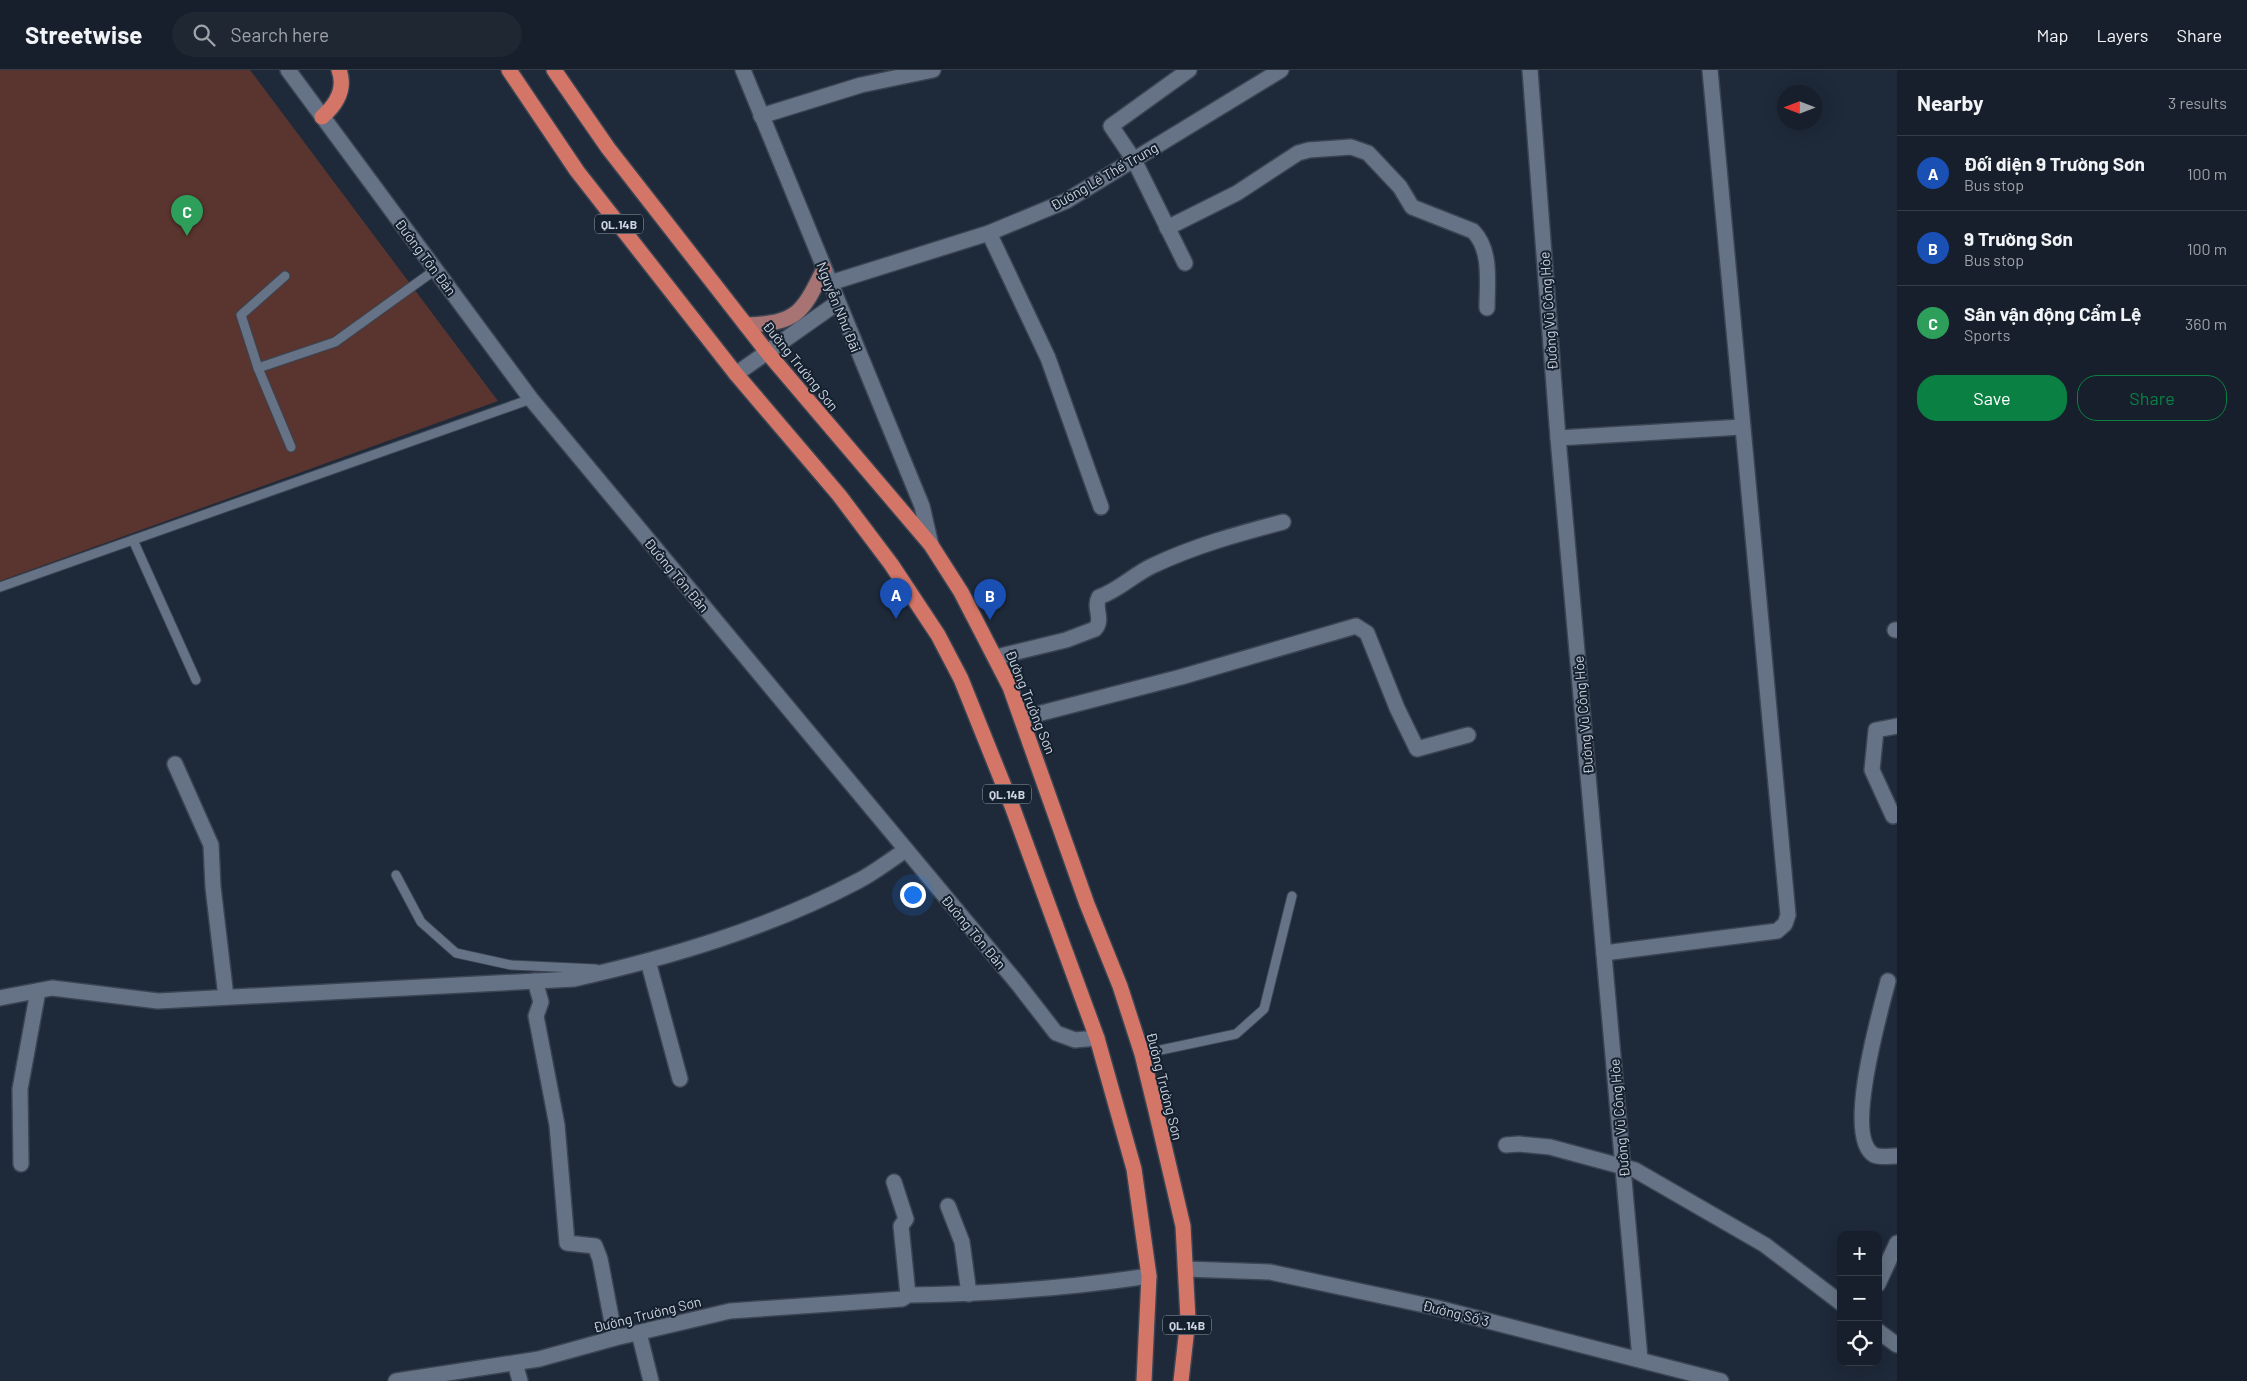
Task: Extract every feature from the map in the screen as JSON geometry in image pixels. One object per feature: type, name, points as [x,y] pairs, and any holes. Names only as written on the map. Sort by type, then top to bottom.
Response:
[{"type":"highway","points":[[322,117],[334,107],[339,95],[341,86],[339,70]]},
{"type":"highway","name":"QL.14B","points":[[509,70],[577,171],[736,374],[839,495],[891,564],[938,634],[960,679],[1012,806],[1097,1038],[1134,1169],[1149,1276],[1144,1381]]},
{"type":"highway","name":"Đường Trường Sơn","points":[[554,70],[608,148],[767,352],[931,545],[961,592],[996,657],[1022,718],[1087,904],[1120,986],[1142,1054],[1182,1226],[1188,1319],[1181,1381]]},
{"type":"main road","points":[[746,324],[774,323],[797,313],[827,276]]},
{"type":"street","name":"Đường Tôn Đản","points":[[288,70],[531,399],[1018,984],[1056,1033],[1075,1040],[1097,1038]]},
{"type":"street","name":"Nguyễn Như Đãi","points":[[742,70],[922,506],[931,545]]},
{"type":"street","points":[[761,116],[868,82],[933,70]]},
{"type":"street","points":[[1185,263],[1134,160],[1111,126],[1189,70]]},
{"type":"street","name":"Đường Lê Thế Trung","points":[[827,276],[989,233],[1066,201],[1280,70]]},
{"type":"street","name":"Đường Vũ Công Hòe","points":[[1530,70],[1558,438],[1640,1359]]},
{"type":"street","points":[[1604,954],[1777,931],[1785,924],[1788,915],[1710,70]]},
{"type":"street","points":[[1167,228],[1237,193],[1303,150],[1358,148],[1368,153],[1400,187],[1412,207],[1473,231],[1478,236],[1484,244],[1486,254],[1487,308]]},
{"type":"street","points":[[989,233],[1048,358],[1101,507]]},
{"type":"street","points":[[736,374],[837,303]]},
{"type":"street","points":[[1558,438],[1742,427]]},
{"type":"street","points":[[996,657],[1066,640],[1095,629],[1099,620],[1097,606],[1099,597],[1115,591],[1149,567],[1224,537],[1282,522]]},
{"type":"street","points":[[1022,718],[1181,677],[1356,626],[1367,633],[1397,708],[1417,749],[1468,735]]},
{"type":"street","points":[[1893,816],[1872,770],[1876,730],[1897,726]]},
{"type":"street","points":[[174,764],[212,845],[213,887],[226,997]]},
{"type":"street","points":[[0,998],[52,988],[158,1001],[574,979],[648,961],[753,928],[859,881],[906,850]]},
{"type":"street","points":[[648,961],[680,1079]]},
{"type":"street","points":[[1888,980],[1865,1077],[1864,1130],[1868,1148],[1873,1154],[1897,1156]]},
{"type":"street","points":[[535,981],[541,1002],[536,1016],[558,1125],[567,1243],[595,1246],[616,1338]]},
{"type":"street","points":[[21,1164],[20,1089],[38,991]]},
{"type":"street","points":[[1506,1145],[1519,1144],[1550,1147],[1623,1165],[1676,1192],[1765,1246],[1837,1300]]},
{"type":"street","points":[[894,1182],[906,1219],[901,1226],[908,1295]]},
{"type":"street","points":[[948,1206],[962,1242],[969,1294]]},
{"type":"street","points":[[1882,1276],[1897,1243]]},
{"type":"street","name":"Đường Số 3","points":[[1186,1269],[1270,1272],[1434,1307],[1640,1359],[1679,1376],[1721,1381]]},
{"type":"street","name":"Đường Trường Sơn","points":[[396,1381],[538,1359],[730,1310],[902,1299],[908,1295],[969,1294],[1103,1283],[1149,1276]]},
{"type":"street","points":[[639,1334],[651,1381]]},
{"type":"street","points":[[1882,1334],[1897,1346]]},
{"type":"street","points":[[514,1362],[520,1381]]},
{"type":"lane","points":[[258,368],[335,342],[435,270]]},
{"type":"lane","points":[[285,276],[241,315],[258,368],[291,447]]},
{"type":"lane","points":[[0,587],[531,399]]},
{"type":"lane","points":[[133,540],[143,566],[196,680]]},
{"type":"lane","points":[[396,875],[421,922],[456,953],[511,965],[612,971]]},
{"type":"lane","points":[[1142,1054],[1236,1034],[1264,1009],[1292,896]]},
{"type":"shaded area","points":[[0,70],[250,70],[498,401],[0,581]]},
{"type":"place","name":"Sân vận động Cẩm Lệ","points":[[187,236]]},
{"type":"place","name":"Đối diện 9 Trường Sơn","points":[[896,619]]},
{"type":"place","name":"9 Trường Sơn","points":[[990,620]]}]
